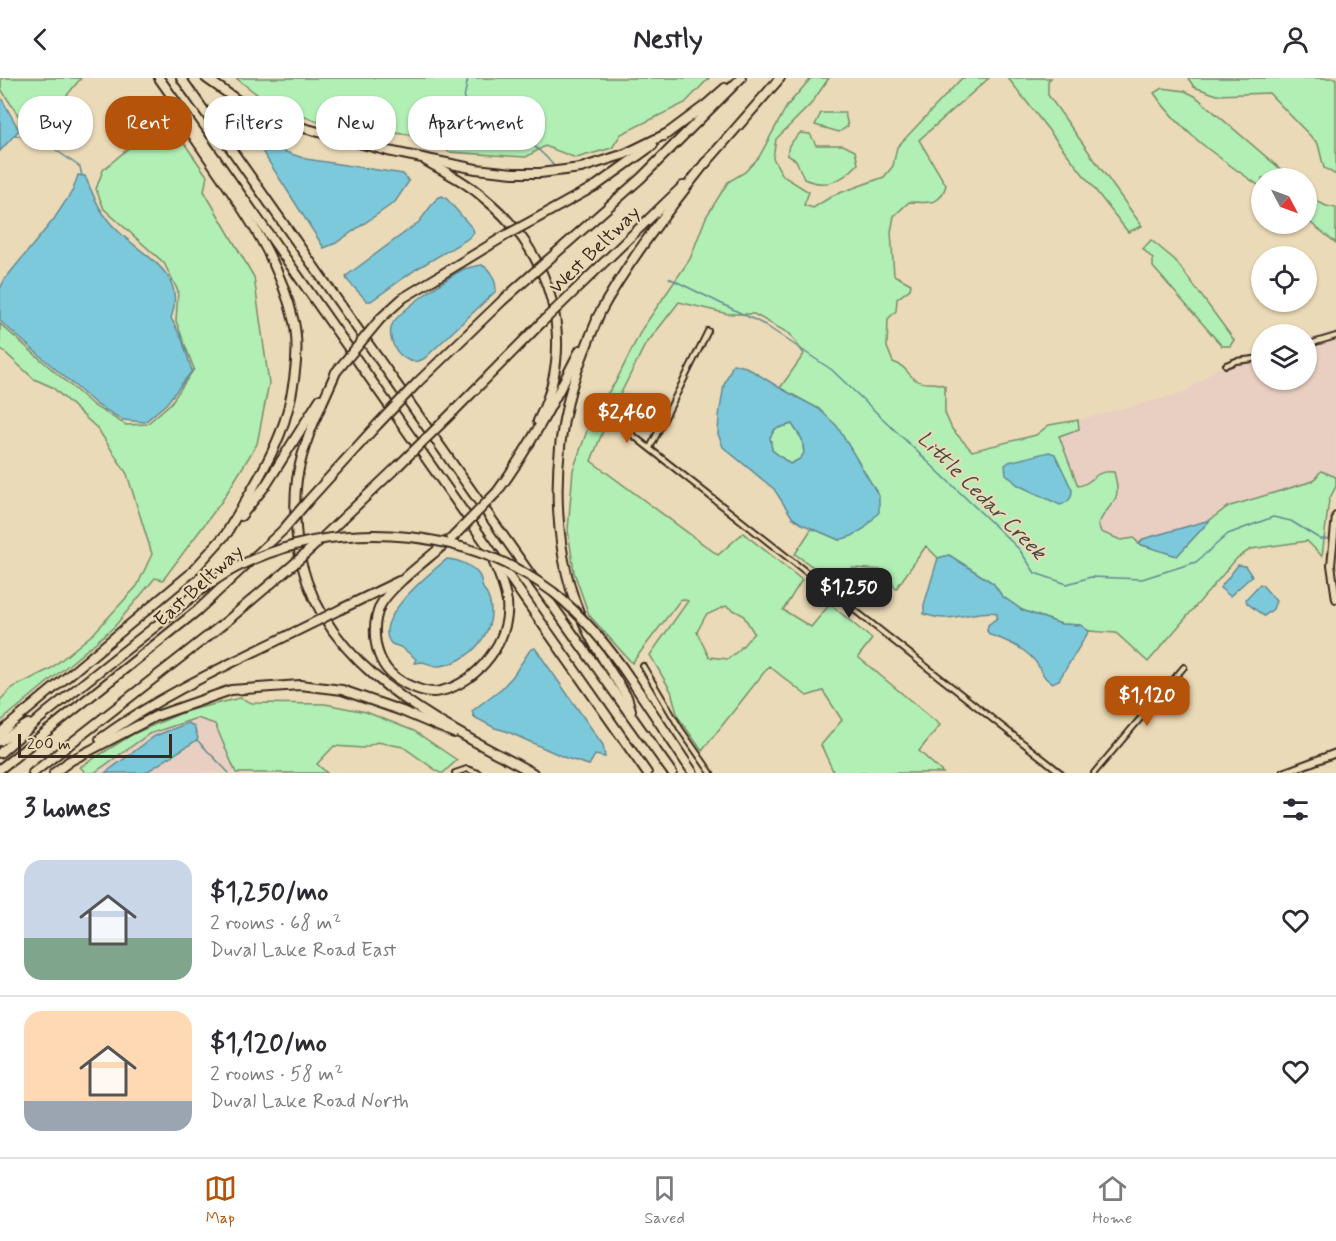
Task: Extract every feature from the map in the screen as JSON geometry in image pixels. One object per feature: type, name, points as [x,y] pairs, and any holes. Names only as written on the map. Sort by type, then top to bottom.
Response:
[{"type":"highway","points":[[181,78],[672,773]]},
{"type":"highway","points":[[206,78],[240,102],[293,125],[388,151],[476,169],[540,173],[581,168],[625,154],[668,133]]},
{"type":"highway","points":[[0,733],[190,574],[266,485],[336,372],[381,318],[403,298],[508,234],[597,185],[633,161],[707,104],[736,78]]},
{"type":"highway","name":"West Beltway","points":[[398,404],[502,301],[641,178],[741,78]]},
{"type":"highway","name":"West Beltway","points":[[33,773],[228,621],[316,544],[426,439],[706,162],[780,78]]},
{"type":"highway","points":[[160,80],[165,93],[259,236],[280,280],[294,323],[296,358],[292,389],[280,433],[263,471],[226,534]]},
{"type":"highway","points":[[160,80],[647,773]]},
{"type":"highway","points":[[419,157],[463,183],[506,218],[530,248],[544,274],[554,308],[556,362],[551,388],[542,414],[517,465]]},
{"type":"highway","points":[[488,548],[502,580],[507,604],[503,632],[492,655],[480,668],[460,683],[440,691],[420,690],[394,677],[384,668],[375,642],[375,622],[381,604],[396,587],[452,538],[496,492],[517,465],[543,423],[617,284],[660,222],[706,162]]},
{"type":"highway","points":[[599,315],[568,399],[560,445],[558,522],[565,568],[585,626],[627,697],[633,717]]},
{"type":"highway","points":[[336,372],[315,420],[298,477],[296,493],[296,529],[299,550],[314,600],[333,633],[352,657],[374,677],[420,708],[533,773]]},
{"type":"highway","name":"East Beltway","points":[[0,769],[198,610],[283,530],[398,404]]},
{"type":"highway","points":[[0,753],[196,592],[220,577],[253,560],[316,540],[343,536],[382,535],[417,538],[470,550],[540,583],[589,625],[615,657],[693,773]]},
{"type":"highway","points":[[54,773],[145,708],[411,574]]},
{"type":"highway","points":[[68,762],[156,716],[231,690],[300,685],[342,690],[402,711],[483,746]]},
{"type":"highway","points":[[0,741],[45,714]]},
{"type":"main road","points":[[1336,516],[1331,565],[1336,599]]},
{"type":"main road","points":[[1283,773],[1336,753]]},
{"type":"street","points":[[650,448],[708,331]]},
{"type":"street","points":[[1317,342],[1336,336]]},
{"type":"street","points":[[1226,365],[1251,359]]},
{"type":"street","points":[[616,422],[1061,773]]},
{"type":"street","points":[[643,666],[681,730],[711,773]]},
{"type":"street","points":[[1094,773],[1184,667]]},
{"type":"street","points":[[455,773],[463,769],[478,773]]},
{"type":"shaded area","points":[[1336,331],[1336,477],[1321,471],[1313,481],[1227,507],[1210,520],[1143,539],[1139,544],[1134,538],[1121,540],[1101,532],[1098,524],[1103,514],[1117,498],[1119,489],[1095,474],[1089,483],[1078,487],[1059,436],[1079,429],[1078,420],[1183,393],[1226,362],[1251,355],[1251,390],[1317,390],[1317,336]]},
{"type":"shaded area","points":[[197,717],[215,724],[236,773],[94,773],[149,734]]},
{"type":"green space","points":[[1,78],[81,78],[66,96],[18,96],[18,115],[1,89]]},
{"type":"green space","points":[[236,78],[709,78],[685,103],[621,134],[612,148],[576,158],[545,146],[545,96],[408,96],[408,135],[396,133],[396,96],[316,96],[316,121],[304,116],[304,96],[259,96]]},
{"type":"green space","points":[[811,78],[829,78],[811,104],[776,139],[773,158],[783,176],[809,192],[804,205],[813,208],[834,195],[884,177],[893,166],[897,147],[962,78],[989,78],[919,140],[946,185],[937,200],[909,202],[894,216],[891,232],[894,275],[911,284],[910,289],[897,299],[896,311],[888,319],[887,347],[893,362],[902,366],[919,382],[945,386],[945,413],[952,429],[972,451],[1036,435],[1049,425],[1078,420],[1079,429],[1059,436],[1078,486],[1101,473],[1114,472],[1116,496],[1098,524],[1101,532],[1121,540],[1134,538],[1139,544],[1177,556],[1210,520],[1227,507],[1313,481],[1321,471],[1336,477],[1336,486],[1329,500],[1322,556],[1307,541],[1251,549],[1237,558],[1148,662],[1116,633],[1089,631],[1080,625],[1061,624],[1022,610],[1002,596],[993,583],[949,555],[938,558],[926,546],[896,589],[883,570],[852,568],[834,582],[795,554],[812,528],[839,540],[819,409],[780,388],[804,354],[790,334],[754,314],[728,314],[679,302],[644,347],[607,421],[591,461],[718,555],[743,533],[802,580],[783,610],[811,627],[830,604],[872,639],[858,657],[940,725],[919,751],[943,773],[834,773],[821,745],[842,720],[823,691],[807,696],[769,666],[702,751],[678,717],[671,691],[650,655],[688,601],[681,599],[632,663],[589,615],[574,572],[568,530],[573,470],[593,414],[615,383],[642,329],[690,259],[706,217],[728,182],[745,172],[759,157],[787,106]],"holes":[[[726,606],[743,615],[754,633],[728,659],[709,657],[697,632],[706,615]]]},
{"type":"green space","points":[[1008,78],[1051,78],[1048,81],[1048,95],[1142,226],[1128,232]]},
{"type":"green space","points":[[1188,78],[1336,78],[1336,175],[1324,168],[1318,144],[1269,93],[1217,95],[1194,87]]},
{"type":"green space","points":[[1162,88],[1185,91],[1195,96],[1279,168],[1251,168],[1251,180],[1189,133],[1154,93]]},
{"type":"green space","points":[[821,113],[845,113],[848,126],[839,132],[815,125]]},
{"type":"green space","points":[[800,133],[810,134],[816,145],[843,145],[855,151],[858,164],[834,182],[820,183],[804,179],[796,160],[787,155],[789,145]]},
{"type":"green space","points":[[126,150],[189,150],[207,176],[204,191],[254,277],[269,383],[257,444],[222,501],[163,580],[155,578],[114,627],[0,722],[0,700],[12,688],[50,669],[94,633],[137,586],[152,554],[127,474],[98,429],[52,387],[34,379],[0,348],[0,324],[94,406],[126,425],[147,424],[171,403],[194,369],[176,321],[178,291],[164,263],[104,209],[96,189],[103,170]]},
{"type":"green space","points":[[447,150],[538,150],[526,157]]},
{"type":"green space","points":[[1317,201],[1336,208],[1336,243],[1317,228]]},
{"type":"green space","points":[[1151,240],[1175,260],[1234,340],[1230,346],[1222,346],[1153,267],[1153,259],[1143,249]]},
{"type":"green space","points":[[792,424],[802,439],[804,454],[790,464],[772,450],[770,437],[775,429]]},
{"type":"green space","points":[[240,698],[252,703],[325,704],[366,712],[414,731],[457,760],[443,773],[440,773],[403,747],[377,742],[363,748],[334,746],[317,764],[327,773],[236,773],[215,724],[197,718],[149,734],[94,773],[86,773],[80,767],[133,734],[186,711]]},
{"type":"water","points":[[0,96],[18,131],[0,151]]},
{"type":"water","points":[[280,150],[306,159],[403,174],[409,181],[395,202],[336,243],[324,248],[262,151]]},
{"type":"water","points":[[78,175],[85,176],[97,203],[110,222],[159,266],[168,276],[173,288],[175,302],[171,318],[182,339],[192,371],[166,404],[145,422],[123,420],[97,405],[0,321],[0,289],[5,279],[54,219],[73,190]]},
{"type":"water","points":[[442,196],[473,229],[474,233],[371,301],[367,301],[347,280],[346,276],[419,222],[437,198]]},
{"type":"water","points":[[482,265],[492,276],[496,291],[425,358],[412,361],[404,358],[392,340],[391,330],[396,319],[413,303],[448,279],[464,269]]},
{"type":"water","points":[[733,364],[746,367],[819,409],[837,426],[879,496],[879,512],[865,528],[852,536],[839,540],[802,524],[792,517],[774,489],[723,447],[718,434],[724,385]],"holes":[[[792,424],[802,439],[804,453],[800,459],[790,464],[772,450],[770,437],[775,429]]]},
{"type":"water","points":[[1049,452],[1055,454],[1072,490],[1066,503],[1060,505],[1018,485],[1006,474],[1005,465],[1009,462]]},
{"type":"water","points":[[1210,520],[1177,556],[1139,544],[1143,539]]},
{"type":"water","points":[[949,555],[993,583],[1002,596],[1022,610],[1061,624],[1080,625],[1089,631],[1059,680],[1052,683],[1026,652],[990,635],[987,631],[988,625],[997,618],[997,613],[986,612],[944,618],[924,614],[924,605],[938,558]]},
{"type":"water","points":[[447,559],[473,568],[481,578],[489,600],[491,613],[489,625],[484,637],[475,648],[453,663],[438,666],[422,662],[414,663],[416,659],[403,648],[390,642],[387,632],[389,621],[406,596]]},
{"type":"water","points":[[1238,565],[1245,566],[1252,576],[1230,596],[1220,588]]},
{"type":"water","points":[[1260,584],[1276,601],[1273,609],[1264,616],[1247,603],[1246,599]]},
{"type":"water","points":[[535,648],[603,745],[605,757],[595,755],[589,765],[566,758],[474,717],[472,711],[502,688],[530,650]]},
{"type":"water","points":[[188,723],[194,726],[197,740],[145,773],[105,773],[155,736]]},
{"type":"waterway","name":"Little Cedar Creek","points":[[468,78],[463,103],[524,138],[555,167]]},
{"type":"waterway","points":[[56,150],[80,167],[82,176]]},
{"type":"waterway","name":"Little Cedar Creek","points":[[669,278],[765,325],[832,370],[1019,549],[1035,573],[1067,584],[1091,577],[1142,579],[1196,562],[1228,534],[1273,517],[1291,521],[1320,539],[1332,539]]},
{"type":"waterway","points":[[197,740],[229,773]]}]
